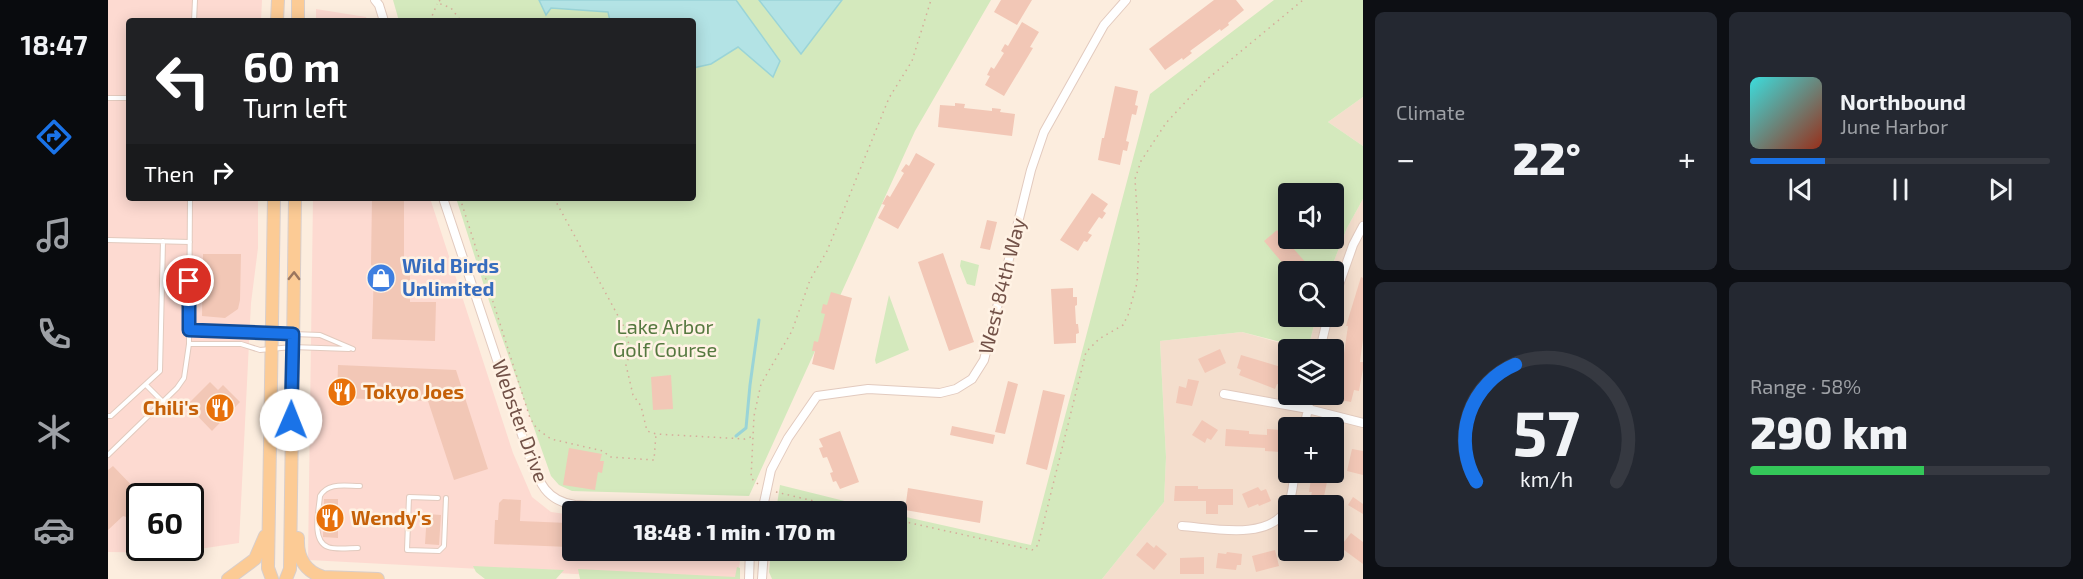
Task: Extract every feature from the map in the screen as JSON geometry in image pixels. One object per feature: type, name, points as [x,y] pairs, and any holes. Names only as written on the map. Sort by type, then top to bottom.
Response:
[{"type":"main road","points":[[277,18],[278,0]]},
{"type":"main road","points":[[298,0],[298,18]]},
{"type":"main road","points":[[272,579],[267,568],[274,201]]},
{"type":"main road","points":[[285,579],[290,569],[295,201]]},
{"type":"main road","points":[[290,513],[298,528],[297,551],[302,563],[316,575],[378,579]]},
{"type":"main road","points":[[228,579],[255,559],[262,547],[268,524]]},
{"type":"street","points":[[375,0],[383,18]]},
{"type":"street","name":"West 84th Way","points":[[764,501],[771,470],[788,438],[817,396],[868,389],[940,393],[956,389],[972,379],[984,360],[1031,170],[1044,132],[1104,25],[1126,0]]},
{"type":"street","name":"Webster Drive","points":[[444,201],[538,481],[556,500],[562,502]]},
{"type":"street","points":[[1344,270],[1353,244],[1363,226]]},
{"type":"street","points":[[1224,394],[1308,409],[1363,423]]},
{"type":"street","points":[[1306,417],[1309,405]]},
{"type":"street","points":[[1182,526],[1252,530],[1266,525],[1281,516],[1288,507],[1293,483]]},
{"type":"street","points":[[749,579],[750,561]]},
{"type":"street","points":[[762,579],[763,561]]},
{"type":"lane","points":[[194,18],[195,0]]},
{"type":"lane","points":[[108,98],[126,99]]},
{"type":"lane","points":[[108,455],[177,388],[184,378],[189,344],[190,201]]},
{"type":"lane","points":[[108,240],[190,242]]},
{"type":"lane","points":[[108,416],[111,416],[160,371],[163,241]]},
{"type":"lane","points":[[189,330],[320,335],[353,349],[292,347],[260,350],[242,344],[189,344]]},
{"type":"lane","points":[[146,385],[162,402]]},
{"type":"lane","points":[[358,548],[326,546],[318,536],[318,526],[320,496],[325,488],[328,486],[360,486]]},
{"type":"lane","points":[[438,498],[409,497],[407,550],[439,551],[444,546],[446,498]]},
{"type":"path","points":[[817,501],[766,488],[751,478],[756,402],[761,384],[792,331],[810,280],[827,251],[889,98],[912,61],[931,0]]},
{"type":"path","points":[[907,522],[1032,550],[1038,545],[1086,352],[1099,339],[1123,325],[1137,283],[1139,242],[1135,179],[1141,161],[1166,123],[1204,81],[1303,0]]},
{"type":"path","points":[[431,18],[439,1],[451,8],[459,18]]},
{"type":"path","points":[[461,201],[530,418],[537,429],[551,439],[603,450],[610,457],[654,460],[656,434]]},
{"type":"path","points":[[556,201],[623,325],[631,351],[626,365],[633,395],[641,406],[647,431],[656,434],[745,439],[753,437]]},
{"type":"shaded area","points":[[108,0],[262,0],[261,18],[126,18],[126,201],[258,201],[258,248],[251,303],[239,543],[204,548],[204,483],[126,483],[126,552],[108,552]]},
{"type":"shaded area","points":[[316,9],[366,18],[316,18]]},
{"type":"shaded area","points":[[1363,97],[1363,146],[1328,122]]},
{"type":"shaded area","points":[[1363,199],[1363,579],[1102,579],[1164,502],[1166,457],[1160,341],[1242,332],[1278,342],[1278,405],[1344,405],[1344,339],[1310,339],[1314,327],[1344,327],[1344,261],[1334,261],[1339,249],[1344,249],[1344,236]]},
{"type":"shaded area","points":[[313,201],[431,201],[513,453],[532,497],[551,512],[562,514],[562,561],[740,561],[738,579],[672,579],[308,560]]},
{"type":"green space","name":"Lake Arbor Golf Course","points":[[393,0],[991,0],[915,131],[749,496],[572,491],[559,485],[551,476],[488,298],[457,201],[696,201],[696,18],[398,18]]},
{"type":"green space","points":[[1274,0],[1363,0],[1363,97],[1328,122],[1363,146],[1363,199],[1344,236],[1344,183],[1278,183],[1278,249],[1339,249],[1334,261],[1278,261],[1278,327],[1314,327],[1310,339],[1278,339],[1278,341],[1242,332],[1160,341],[1166,457],[1164,502],[1102,579],[772,579],[769,572],[770,561],[907,561],[907,517],[1031,545],[1150,94]]},
{"type":"green space","points":[[961,260],[979,265],[975,286],[967,284],[960,266]]},
{"type":"green space","points":[[889,295],[909,350],[876,364],[875,360]]},
{"type":"green space","points":[[780,485],[845,501],[778,501]]},
{"type":"green space","points":[[473,566],[564,570],[556,579],[485,579],[476,572]]},
{"type":"green space","points":[[737,567],[740,568],[740,579],[580,579],[578,569],[735,577]]},
{"type":"water","points":[[539,0],[736,0],[780,61],[773,77],[738,47],[711,64],[696,67],[696,18],[609,18],[608,12],[551,8],[546,15]]},
{"type":"water","points":[[759,0],[842,0],[801,54]]},
{"type":"building","points":[[1001,0],[1032,0],[1017,25],[994,12]]},
{"type":"building","points":[[1214,0],[1236,0],[1244,10],[1228,23],[1229,25],[1190,51],[1192,53],[1183,60],[1182,58],[1165,70],[1149,49]]},
{"type":"building","points":[[1022,22],[1039,32],[1030,47],[1033,48],[1004,96],[985,85],[990,76],[987,75],[991,67],[994,69],[1004,53],[1001,51],[1005,44],[1008,46]]},
{"type":"building","points":[[1115,86],[1138,91],[1135,105],[1138,106],[1136,115],[1132,114],[1126,141],[1129,142],[1127,151],[1123,150],[1120,165],[1098,160]]},
{"type":"building","points":[[955,103],[965,104],[964,108],[992,111],[992,108],[1001,109],[1000,112],[1015,114],[1012,136],[938,127],[940,105],[955,106]]},
{"type":"building","points":[[916,153],[935,164],[898,229],[878,218],[887,195],[890,197],[904,173],[901,171],[906,164],[909,166]]},
{"type":"building","points":[[1092,193],[1108,204],[1103,211],[1106,213],[1102,219],[1099,217],[1088,233],[1092,235],[1087,242],[1084,241],[1078,251],[1060,240]]},
{"type":"building","points":[[372,201],[404,201],[404,267],[410,267],[410,302],[436,302],[435,341],[372,339],[374,267],[371,265]]},
{"type":"building","points":[[987,220],[997,222],[990,250],[980,248]]},
{"type":"building","points":[[1277,230],[1278,249],[1294,249],[1304,261],[1281,261],[1264,241]]},
{"type":"building","points":[[943,253],[974,342],[949,351],[918,262]]},
{"type":"building","points":[[203,254],[241,254],[238,309],[225,318],[202,316]]},
{"type":"building","points":[[1361,277],[1363,278],[1363,339],[1360,362],[1363,362],[1363,369],[1359,391],[1354,390],[1351,402],[1344,401],[1344,353],[1348,326],[1346,326]]},
{"type":"building","points":[[1073,288],[1073,297],[1077,297],[1076,324],[1078,324],[1079,333],[1076,334],[1076,343],[1054,344],[1051,289]]},
{"type":"building","points":[[831,292],[852,298],[834,370],[812,364],[815,351],[812,351],[814,341],[818,342],[825,314],[821,313],[823,304],[827,305]]},
{"type":"building","points":[[1220,349],[1226,363],[1205,373],[1198,359]]},
{"type":"building","points":[[1241,355],[1278,366],[1278,384],[1275,389],[1239,375],[1241,370],[1237,368]]},
{"type":"building","points":[[338,365],[456,370],[488,469],[454,480],[428,401],[337,398]]},
{"type":"building","points":[[671,375],[673,409],[653,410],[651,377]]},
{"type":"building","points":[[1188,379],[1199,381],[1192,406],[1176,403],[1179,386],[1186,388]]},
{"type":"building","points":[[1008,381],[1018,384],[1005,434],[995,432]]},
{"type":"building","points":[[210,382],[218,390],[223,385],[240,402],[212,431],[187,405]]},
{"type":"building","points":[[1043,390],[1065,395],[1047,470],[1026,464]]},
{"type":"building","points":[[1202,420],[1218,430],[1211,440],[1207,438],[1205,443],[1192,435]]},
{"type":"building","points":[[952,426],[995,435],[993,444],[950,435]]},
{"type":"building","points":[[1226,429],[1267,435],[1267,429],[1278,430],[1278,452],[1265,451],[1265,448],[1225,446]]},
{"type":"building","points":[[840,431],[859,482],[840,489],[836,481],[833,482],[830,473],[833,472],[827,457],[823,458],[819,448],[823,447],[819,439]]},
{"type":"building","points":[[569,448],[602,454],[600,461],[604,461],[602,473],[598,472],[595,490],[563,485]]},
{"type":"building","points":[[1352,449],[1363,451],[1363,475],[1347,471]]},
{"type":"building","points":[[113,466],[129,483],[126,483],[126,517],[123,516],[108,530],[108,470]]},
{"type":"building","points":[[1310,483],[1327,483],[1324,495],[1311,495],[1312,492],[1309,492]]},
{"type":"building","points":[[1175,486],[1198,486],[1198,489],[1233,489],[1233,505],[1218,505],[1218,514],[1206,514],[1206,501],[1174,501]]},
{"type":"building","points":[[1258,487],[1261,491],[1266,489],[1271,501],[1248,508],[1242,494]]},
{"type":"building","points":[[908,488],[983,501],[980,523],[907,510]]},
{"type":"building","points":[[1353,497],[1363,504],[1363,514],[1348,505]]},
{"type":"building","name":"Wendy's","points":[[324,499],[338,499],[338,538],[323,537]]},
{"type":"building","points":[[503,499],[521,500],[520,521],[562,523],[562,547],[494,544],[495,520],[498,520],[499,503]]},
{"type":"building","points":[[427,514],[441,515],[439,545],[425,544]]},
{"type":"building","points":[[1351,533],[1363,542],[1363,564],[1344,550],[1344,542]]},
{"type":"building","points":[[1147,542],[1154,548],[1156,545],[1167,554],[1154,570],[1136,555]]},
{"type":"building","points":[[1275,550],[1279,566],[1256,572],[1252,556]]},
{"type":"building","points":[[1227,552],[1242,554],[1241,565],[1237,565],[1236,570],[1216,568],[1218,553],[1226,554]]},
{"type":"building","points":[[1204,557],[1204,574],[1180,574],[1180,558]]},
{"type":"waterway","points":[[736,436],[746,428],[759,320]]},
{"type":"place","name":"Wild Birds Unlimited","points":[[381,278]]},
{"type":"place","name":"Tokyo Joes","points":[[342,392]]},
{"type":"place","name":"Chili's","points":[[220,408]]},
{"type":"place","name":"Wendy's","points":[[330,518]]},
{"type":"route","points":[[189,281],[189,330],[293,334],[291,420]]}]
